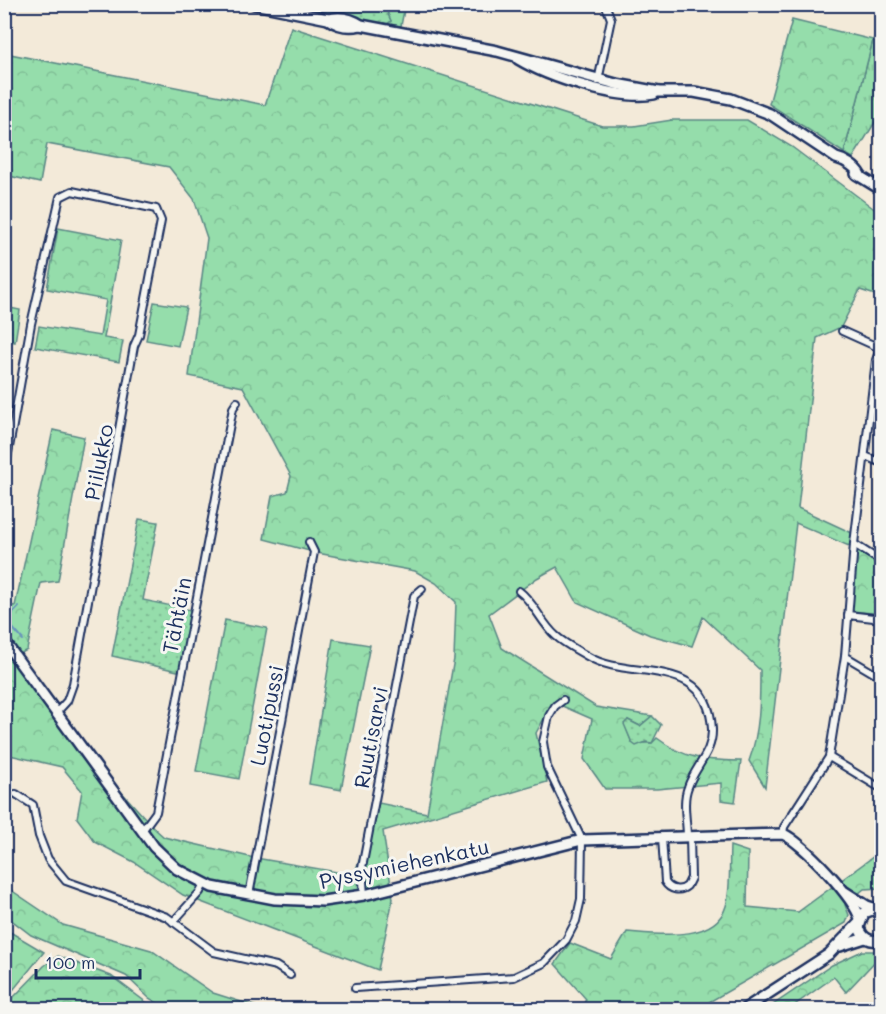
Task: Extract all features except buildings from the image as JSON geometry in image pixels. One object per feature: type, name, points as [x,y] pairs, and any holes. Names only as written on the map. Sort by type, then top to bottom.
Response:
[{"type":"street","points":[[254,4],[328,19],[336,17],[354,20],[361,25],[515,57],[546,74],[597,84],[626,94],[694,92],[745,103],[770,114],[836,158],[839,164],[882,190]]},
{"type":"street","points":[[597,84],[611,19],[609,6]]},
{"type":"street","name":"Piilukko","points":[[4,476],[31,324],[60,197],[65,192],[72,191],[151,206],[160,213],[161,221],[140,335],[134,346],[132,373],[73,684],[67,701],[56,712]]},
{"type":"street","points":[[842,331],[881,349],[876,360],[854,544],[844,656],[829,757],[784,827],[783,834],[795,841],[845,892],[858,912],[865,938]]},
{"type":"street","name":"Tähtäin","points":[[142,831],[156,812],[233,408],[237,402]]},
{"type":"street","points":[[865,456],[882,463]]},
{"type":"street","name":"Luotipussi","points":[[249,895],[314,552],[309,542]]},
{"type":"street","points":[[854,544],[882,562]]},
{"type":"street","name":"Ruutisarvi","points":[[364,895],[362,868],[414,596],[422,589]]},
{"type":"street","points":[[519,591],[556,636],[589,657],[609,665],[671,674],[685,680],[700,696],[709,713],[711,741],[687,789],[690,882],[684,889],[670,888],[664,882],[662,837]]},
{"type":"street","points":[[848,615],[882,619]]},
{"type":"street","name":"Pyssymiehenkatu","points":[[4,641],[142,831],[177,869],[204,884],[249,895],[311,901],[364,895],[582,840],[783,834]]},
{"type":"street","points":[[844,656],[882,678]]},
{"type":"street","points":[[355,988],[499,979],[525,974],[544,963],[566,940],[579,911],[582,840],[547,767],[543,750],[549,716],[555,706],[563,700]]},
{"type":"street","points":[[829,757],[882,789]]},
{"type":"street","points":[[16,794],[33,805],[39,836],[48,860],[66,881],[173,922],[214,952],[276,966],[290,975]]},
{"type":"street","points":[[173,922],[200,892],[204,884]]},
{"type":"street","points":[[845,892],[878,910]]},
{"type":"street","points":[[840,946],[864,913],[878,910]]},
{"type":"street","points":[[743,1010],[840,946],[865,938],[873,941],[882,939]]},
{"type":"green space","points":[[285,4],[388,5],[387,12],[391,21],[387,24],[284,7]]},
{"type":"green space","points":[[388,5],[405,5],[401,26],[387,24],[391,21],[387,12]]},
{"type":"green space","points":[[792,20],[873,40],[844,153],[769,104]]},
{"type":"green space","points":[[291,27],[602,126],[634,126],[672,120],[747,120],[792,147],[881,214],[881,297],[860,290],[841,327],[817,338],[798,508],[852,533],[851,547],[796,523],[765,787],[749,761],[757,727],[760,670],[703,617],[692,646],[650,635],[577,602],[557,567],[537,578],[489,614],[502,648],[596,707],[652,716],[640,726],[628,720],[627,730],[632,743],[652,743],[657,738],[687,755],[741,761],[735,802],[721,800],[721,783],[657,789],[605,789],[584,759],[592,719],[553,702],[536,733],[547,782],[383,831],[393,899],[378,970],[183,895],[134,862],[95,842],[77,818],[82,791],[62,767],[5,754],[5,605],[15,606],[53,430],[84,437],[58,581],[41,583],[27,650],[12,658],[69,734],[155,829],[164,837],[250,857],[354,875],[379,803],[427,813],[454,659],[456,602],[436,583],[415,571],[317,553],[264,539],[272,496],[287,492],[291,476],[243,387],[189,376],[207,238],[194,199],[169,167],[47,144],[40,183],[9,176],[5,196],[5,53],[265,105]]},
{"type":"green space","points":[[881,27],[882,111],[853,158],[844,153],[873,40]]},
{"type":"green space","points":[[58,228],[121,240],[104,338],[123,341],[119,362],[35,347],[39,326],[100,336],[106,300],[47,289]]},
{"type":"green space","points":[[154,302],[186,307],[178,346],[146,340]]},
{"type":"green space","points":[[5,307],[20,310],[15,342],[5,340]]},
{"type":"green space","points":[[139,519],[158,522],[143,600],[191,610],[182,672],[112,656]]},
{"type":"green space","points":[[856,550],[881,566],[881,614],[852,611]]},
{"type":"green space","points":[[225,620],[267,628],[239,779],[196,771]]},
{"type":"green space","points":[[333,639],[370,645],[341,790],[309,784]]},
{"type":"green space","points":[[652,716],[661,725],[652,743],[646,742],[636,746],[632,743],[624,724],[628,720],[640,726]]},
{"type":"green space","points":[[730,846],[748,852],[747,907],[798,912],[881,851],[881,888],[864,889],[845,905],[849,915],[846,923],[697,1009],[581,1009],[586,999],[555,964],[570,943],[611,959],[627,932],[683,934],[710,926],[720,918],[728,899]]},
{"type":"green space","points":[[4,878],[11,890],[63,925],[151,950],[213,993],[264,1009],[167,1009],[149,998],[126,976],[31,935],[5,915]]},
{"type":"green space","points":[[4,929],[44,952],[5,1000]]},
{"type":"green space","points":[[862,951],[881,951],[881,955],[846,992],[834,977],[789,1009],[767,1009],[832,965]]},
{"type":"green space","points":[[58,956],[111,976],[155,1009],[5,1009],[5,1006],[44,966]]},
{"type":"waterway","points":[[6,620],[19,607]]},
{"type":"waterway","points":[[4,618],[23,640]]}]
